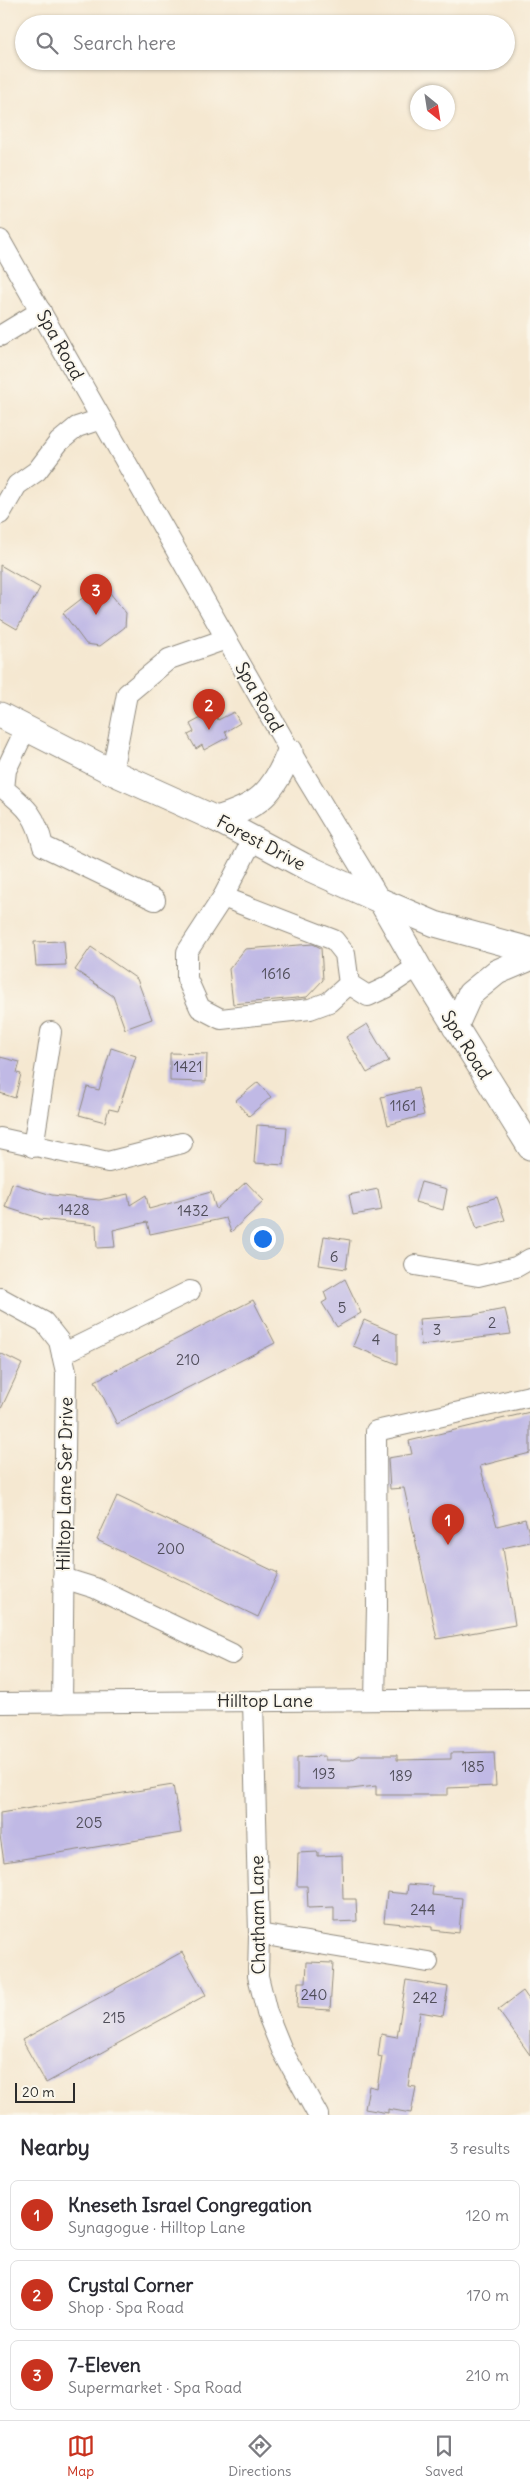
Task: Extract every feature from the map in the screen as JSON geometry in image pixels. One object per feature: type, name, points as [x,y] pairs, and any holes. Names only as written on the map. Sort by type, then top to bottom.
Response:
[{"type":"main road","name":"Forest Drive","points":[[0,715],[112,772],[216,819],[304,866],[381,901],[435,924],[530,950]]},
{"type":"main road","points":[[216,819],[235,814],[264,796],[280,776],[290,751]]},
{"type":"main road","name":"Spa Road","points":[[381,901],[418,966],[530,1147]]},
{"type":"main road","points":[[455,1027],[470,994],[497,972],[530,958]]},
{"type":"street","name":"Spa Road","points":[[0,240],[290,751],[381,901]]},
{"type":"street","points":[[0,336],[41,311]]},
{"type":"street","points":[[0,514],[17,485],[37,471],[59,442],[77,427],[101,419]]},
{"type":"street","points":[[112,772],[127,694],[169,659],[226,639]]},
{"type":"street","points":[[26,728],[6,770],[4,789],[28,808],[40,832],[43,846],[154,900]]},
{"type":"street","points":[[253,839],[223,896],[187,952],[187,979],[200,1008],[222,1019],[310,1009],[329,1002],[349,984]]},
{"type":"street","points":[[223,896],[334,940],[345,954],[349,984]]},
{"type":"street","points":[[349,984],[368,996],[385,988],[418,966]]},
{"type":"street","points":[[32,1147],[51,1032]]},
{"type":"street","points":[[0,1138],[32,1147],[108,1162],[182,1144]]},
{"type":"street","points":[[415,1265],[478,1276],[516,1267],[530,1259]]},
{"type":"street","points":[[62,1354],[190,1291]]},
{"type":"street","name":"Hilltop Lane Ser Drive","points":[[0,1298],[44,1322],[59,1341],[66,1372],[62,1703]]},
{"type":"street","points":[[375,1700],[377,1607],[376,1432],[530,1396]]},
{"type":"street","points":[[64,1578],[94,1588],[232,1654]]},
{"type":"street","name":"Hilltop Lane","points":[[0,1703],[530,1699]]},
{"type":"street","name":"Chatham Lane","points":[[253,1701],[259,1934],[258,1976],[267,2013],[282,2050],[318,2115]]},
{"type":"street","points":[[259,1934],[428,1962]]},
{"type":"building","points":[[0,565],[40,588],[17,629],[0,619]]},
{"type":"building","points":[[102,583],[126,613],[125,627],[100,646],[86,644],[63,613]]},
{"type":"building","points":[[214,711],[218,720],[234,712],[240,723],[225,732],[228,737],[204,750],[202,745],[196,749],[188,735],[194,732],[190,724]]},
{"type":"building","points":[[64,941],[66,965],[36,966],[34,942]]},
{"type":"building","points":[[313,944],[321,948],[323,980],[307,997],[233,1004],[229,969],[245,949]]},
{"type":"building","points":[[91,947],[137,979],[152,1019],[125,1029],[113,996],[75,970]]},
{"type":"building","points":[[367,1024],[389,1061],[367,1073],[346,1037]]},
{"type":"building","points":[[111,1048],[136,1056],[118,1111],[109,1109],[105,1122],[79,1115],[87,1087],[99,1090]]},
{"type":"building","points":[[170,1053],[207,1054],[206,1082],[170,1081]]},
{"type":"building","points":[[0,1057],[20,1062],[17,1073],[21,1074],[15,1098],[0,1093]]},
{"type":"building","points":[[258,1082],[271,1097],[249,1116],[235,1101]]},
{"type":"building","points":[[418,1088],[424,1115],[388,1125],[381,1097]]},
{"type":"building","points":[[257,1125],[287,1127],[284,1165],[254,1163]]},
{"type":"building","points":[[246,1182],[264,1201],[231,1232],[226,1218],[150,1234],[147,1222],[113,1230],[115,1247],[97,1248],[96,1225],[39,1219],[5,1207],[12,1183],[52,1195],[99,1200],[128,1194],[130,1205],[146,1195],[149,1209],[211,1192],[216,1209]]},
{"type":"building","points":[[421,1182],[447,1189],[443,1210],[415,1202]]},
{"type":"building","points":[[378,1189],[382,1210],[353,1215],[349,1195]]},
{"type":"building","points":[[497,1197],[505,1220],[477,1229],[469,1206]]},
{"type":"building","points":[[324,1236],[350,1240],[346,1269],[319,1265]]},
{"type":"building","points":[[345,1279],[361,1313],[337,1327],[322,1303],[327,1300],[324,1292]]},
{"type":"building","points":[[253,1300],[275,1343],[117,1424],[95,1381]]},
{"type":"building","points":[[505,1309],[511,1334],[421,1345],[419,1319],[473,1315]]},
{"type":"building","points":[[364,1320],[397,1334],[397,1364],[353,1346]]},
{"type":"building","points":[[0,1353],[22,1364],[0,1411]]},
{"type":"building","points":[[530,1412],[530,1453],[480,1466],[497,1526],[525,1519],[530,1536],[530,1542],[503,1548],[515,1625],[437,1639],[404,1488],[390,1489],[388,1458],[412,1454],[409,1441]]},
{"type":"building","points":[[117,1496],[278,1573],[258,1617],[97,1540]]},
{"type":"building","points":[[494,1752],[496,1786],[448,1788],[448,1795],[376,1795],[376,1786],[351,1789],[297,1789],[297,1757],[325,1756],[325,1760],[351,1760],[360,1755],[397,1755],[397,1760],[451,1759],[451,1753]]},
{"type":"building","points":[[173,1785],[181,1833],[4,1862],[0,1836],[0,1813]]},
{"type":"building","points":[[318,1852],[318,1856],[342,1855],[343,1899],[356,1899],[357,1921],[334,1922],[334,1907],[308,1908],[307,1886],[297,1886],[298,1853]]},
{"type":"building","points":[[408,1884],[433,1886],[432,1895],[462,1898],[459,1933],[432,1930],[432,1927],[384,1922],[387,1892],[407,1894]]},
{"type":"building","points":[[182,1952],[206,1995],[46,2083],[22,2040]]},
{"type":"building","points":[[307,1962],[333,1963],[330,2010],[297,2008],[298,1982],[306,1982]]},
{"type":"building","points":[[406,1980],[448,1987],[443,2016],[420,2012],[408,2086],[416,2087],[411,2113],[388,2109],[388,2113],[365,2109],[369,2086],[377,2088],[382,2057],[378,2056],[381,2034],[397,2037]]},
{"type":"building","points":[[523,1991],[530,2001],[530,2055],[498,2010]]},
{"type":"place","name":"7-Eleven","points":[[96,615]]},
{"type":"place","name":"Crystal Corner","points":[[209,730]]},
{"type":"place","name":"Kneseth Israel Congregation","points":[[448,1545]]}]
